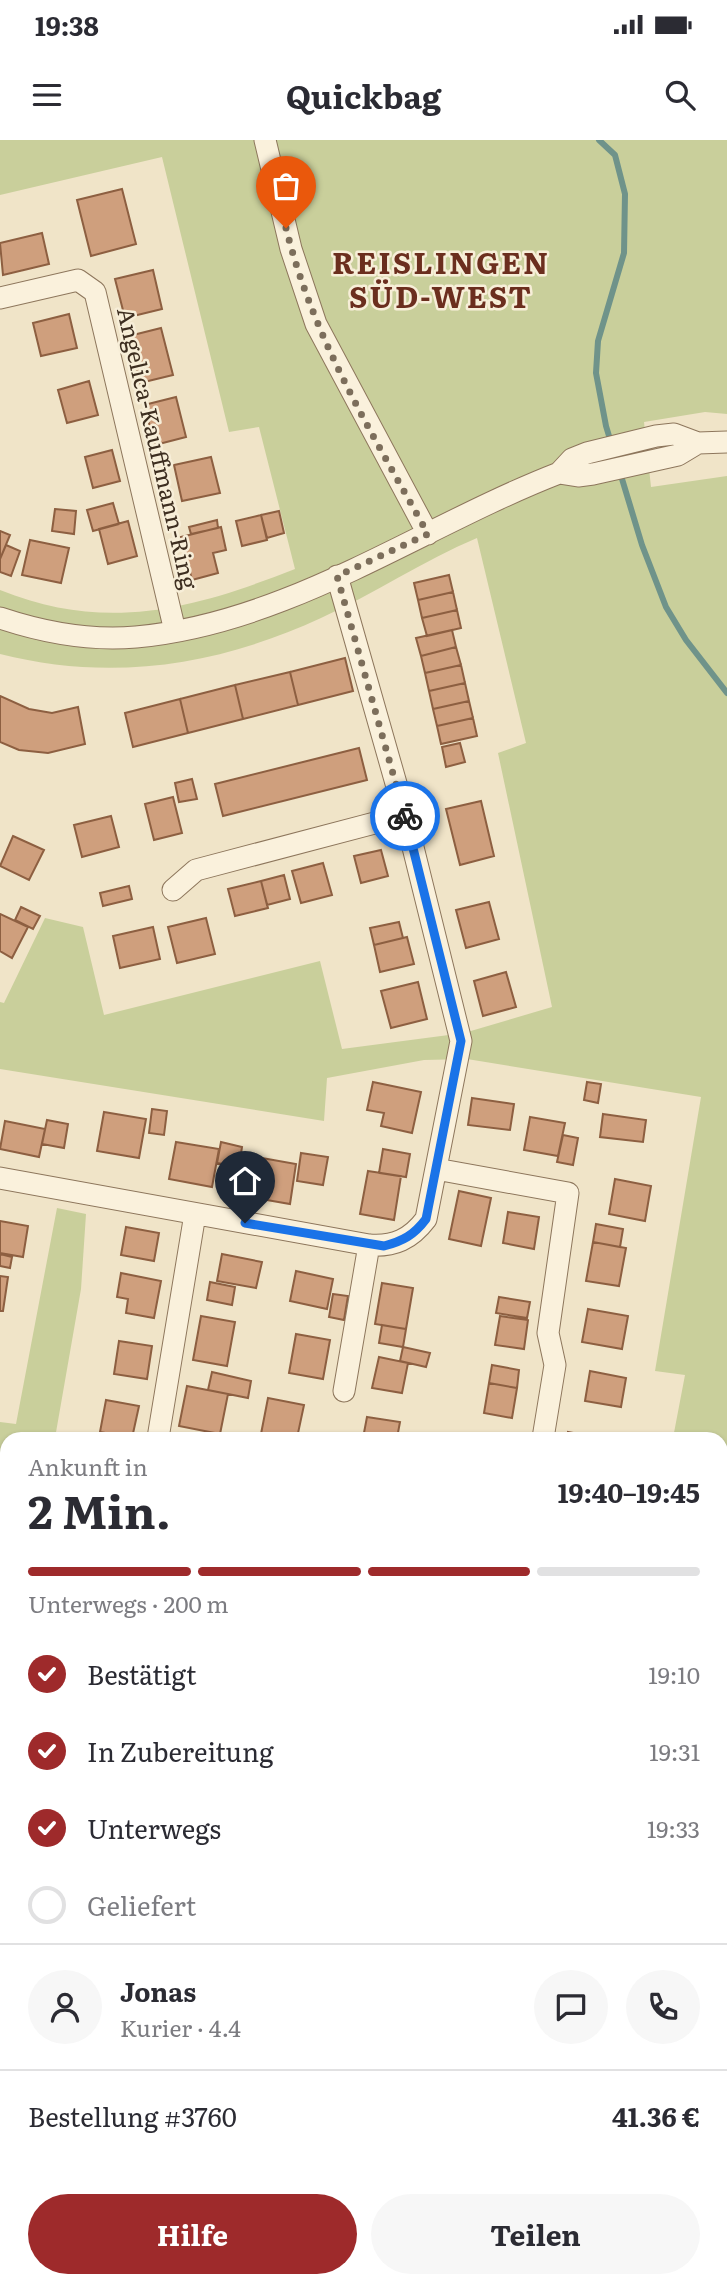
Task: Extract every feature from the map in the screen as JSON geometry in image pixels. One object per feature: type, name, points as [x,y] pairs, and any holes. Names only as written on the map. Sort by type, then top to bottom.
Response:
[{"type":"street","points":[[265,140],[292,249],[316,324],[428,534]]},
{"type":"street","name":"Angelica-Kauffmann-Ring","points":[[0,298],[78,280],[94,292],[175,631]]},
{"type":"street","points":[[0,618],[62,634],[92,637],[134,638],[175,631],[275,601],[337,576],[559,473],[572,459],[595,450],[674,434],[698,443],[727,442]]},
{"type":"street","points":[[559,473],[578,476],[678,455],[698,443]]},
{"type":"street","points":[[0,1178],[369,1245],[392,1244],[416,1233],[426,1219],[461,1041],[405,815],[337,576]]},
{"type":"street","points":[[173,890],[196,870],[405,815]]},
{"type":"street","points":[[436,1170],[568,1193],[548,1333],[555,1365],[544,1432]]},
{"type":"street","points":[[159,1432],[195,1214]]},
{"type":"street","points":[[344,1391],[369,1245]]},
{"type":"green space","points":[[0,140],[727,140],[727,414],[705,412],[644,422],[651,487],[727,476],[727,1432],[674,1432],[685,1375],[655,1371],[701,1097],[467,1059],[424,1060],[327,1078],[324,1121],[0,1069],[0,1002],[4,1003],[45,918],[83,927],[104,1015],[320,961],[342,1049],[464,1033],[552,1007],[498,753],[526,743],[477,538],[321,618],[243,648],[203,658],[123,668],[82,667],[0,654],[0,590],[39,603],[76,610],[113,613],[149,611],[221,595],[295,569],[259,427],[229,432],[162,157],[0,195]]},
{"type":"green space","points":[[57,1208],[86,1214],[81,1289],[56,1432],[0,1432],[0,1422],[16,1424]]},
{"type":"building","points":[[122,189],[136,244],[91,256],[77,200]]},
{"type":"building","points":[[42,233],[49,264],[3,275],[0,243]]},
{"type":"building","points":[[153,270],[162,309],[125,318],[115,279]]},
{"type":"building","points":[[69,314],[77,348],[41,356],[33,323]]},
{"type":"building","points":[[161,328],[173,375],[140,383],[129,336]]},
{"type":"building","points":[[89,381],[98,415],[67,423],[58,390]]},
{"type":"building","points":[[176,397],[186,437],[155,445],[144,405]]},
{"type":"building","points":[[112,450],[120,481],[93,488],[85,457]]},
{"type":"building","points":[[211,457],[220,493],[182,501],[174,465]]},
{"type":"building","points":[[113,503],[119,524],[93,531],[87,510]]},
{"type":"building","points":[[55,509],[76,511],[74,534],[52,531]]},
{"type":"building","points":[[279,511],[284,533],[267,538],[261,515]]},
{"type":"building","points":[[261,515],[267,540],[242,546],[236,521]]},
{"type":"building","points":[[217,520],[218,528],[191,534],[189,527]]},
{"type":"building","points":[[128,521],[137,556],[108,564],[99,529]]},
{"type":"building","points":[[221,527],[226,550],[213,553],[218,573],[192,580],[181,537]]},
{"type":"building","points":[[0,531],[10,535],[0,559]]},
{"type":"building","points":[[30,540],[69,548],[61,583],[22,575]]},
{"type":"building","points":[[6,545],[20,551],[11,576],[0,572],[0,559]]},
{"type":"building","points":[[449,575],[453,592],[418,600],[414,583]]},
{"type":"building","points":[[453,592],[457,610],[422,618],[418,600]]},
{"type":"building","points":[[457,610],[461,628],[427,636],[422,618]]},
{"type":"building","points":[[452,630],[456,647],[421,656],[416,638]]},
{"type":"building","points":[[456,647],[461,665],[425,673],[421,656]]},
{"type":"building","points":[[345,658],[353,691],[298,705],[290,672]]},
{"type":"building","points":[[461,665],[465,683],[429,691],[425,673]]},
{"type":"building","points":[[290,672],[298,705],[243,719],[235,685]]},
{"type":"building","points":[[465,683],[469,701],[433,709],[429,691]]},
{"type":"building","points":[[235,685],[243,719],[188,733],[180,699]]},
{"type":"building","points":[[0,696],[29,709],[52,713],[78,707],[85,744],[48,753],[19,750],[0,742]]},
{"type":"building","points":[[180,699],[188,733],[133,747],[125,713]]},
{"type":"building","points":[[469,701],[473,718],[437,726],[433,709]]},
{"type":"building","points":[[473,718],[477,736],[441,744],[437,726]]},
{"type":"building","points":[[460,743],[465,762],[446,767],[442,747]]},
{"type":"building","points":[[359,748],[367,780],[223,816],[215,784]]},
{"type":"building","points":[[192,779],[197,799],[179,802],[175,783]]},
{"type":"building","points":[[173,797],[182,833],[154,840],[145,804]]},
{"type":"building","points":[[481,801],[494,856],[460,865],[446,809]]},
{"type":"building","points":[[111,816],[119,847],[82,857],[74,825]]},
{"type":"building","points":[[13,836],[44,850],[29,880],[0,866]]},
{"type":"building","points":[[381,850],[388,876],[361,883],[354,856]]},
{"type":"building","points":[[323,863],[332,895],[301,903],[292,871]]},
{"type":"building","points":[[284,875],[290,899],[267,905],[261,881]]},
{"type":"building","points":[[261,881],[268,908],[235,916],[228,889]]},
{"type":"building","points":[[129,886],[132,899],[103,906],[100,893]]},
{"type":"building","points":[[489,902],[499,939],[466,948],[456,910]]},
{"type":"building","points":[[21,907],[40,916],[33,929],[15,920]]},
{"type":"building","points":[[0,914],[28,927],[12,958],[0,951]]},
{"type":"building","points":[[206,918],[215,954],[177,963],[168,927]]},
{"type":"building","points":[[399,922],[403,938],[374,945],[370,928]]},
{"type":"building","points":[[153,927],[160,959],[120,968],[113,936]]},
{"type":"building","points":[[407,937],[414,964],[380,972],[374,945]]},
{"type":"building","points":[[506,972],[516,1007],[483,1016],[474,981]]},
{"type":"building","points":[[418,982],[427,1019],[391,1028],[381,991]]},
{"type":"building","points":[[373,1082],[421,1092],[412,1133],[381,1126],[384,1113],[367,1110]]},
{"type":"building","points":[[587,1082],[601,1084],[598,1103],[584,1100]]},
{"type":"building","points":[[472,1098],[514,1104],[510,1130],[468,1125]]},
{"type":"building","points":[[152,1109],[167,1111],[164,1135],[149,1133]]},
{"type":"building","points":[[104,1112],[146,1119],[139,1158],[97,1151]]},
{"type":"building","points":[[603,1114],[646,1120],[643,1142],[600,1137]]},
{"type":"building","points":[[530,1117],[565,1123],[558,1156],[524,1150]]},
{"type":"building","points":[[47,1120],[68,1124],[64,1148],[42,1144]]},
{"type":"building","points":[[5,1121],[45,1129],[39,1157],[0,1149]]},
{"type":"building","points":[[563,1135],[578,1138],[573,1165],[557,1162]]},
{"type":"building","points":[[176,1142],[219,1149],[212,1187],[169,1179]]},
{"type":"building","points":[[221,1142],[242,1147],[239,1167],[217,1163]]},
{"type":"building","points":[[383,1149],[410,1154],[406,1177],[379,1173]]},
{"type":"building","points":[[301,1153],[328,1157],[323,1185],[297,1181]]},
{"type":"building","points":[[262,1158],[296,1164],[290,1204],[255,1198]]},
{"type":"building","points":[[368,1171],[401,1176],[394,1220],[360,1214]]},
{"type":"building","points":[[615,1179],[651,1186],[645,1221],[609,1214]]},
{"type":"building","points":[[459,1191],[491,1198],[481,1246],[449,1239]]},
{"type":"building","points":[[508,1212],[539,1217],[534,1249],[503,1243]]},
{"type":"building","points":[[0,1221],[28,1226],[23,1257],[0,1253]]},
{"type":"building","points":[[596,1224],[623,1229],[620,1247],[593,1242]]},
{"type":"building","points":[[126,1227],[159,1233],[154,1261],[121,1255]]},
{"type":"building","points":[[593,1242],[626,1248],[619,1286],[586,1281]]},
{"type":"building","points":[[0,1254],[12,1257],[10,1268],[0,1266]]},
{"type":"building","points":[[222,1254],[262,1262],[256,1288],[217,1281]]},
{"type":"building","points":[[296,1271],[333,1279],[327,1309],[290,1301]]},
{"type":"building","points":[[121,1273],[161,1281],[154,1318],[126,1313],[128,1299],[117,1297]]},
{"type":"building","points":[[0,1276],[8,1277],[3,1311],[0,1311]]},
{"type":"building","points":[[210,1282],[235,1287],[232,1305],[207,1300]]},
{"type":"building","points":[[382,1283],[413,1288],[406,1329],[375,1324]]},
{"type":"building","points":[[333,1294],[348,1296],[344,1320],[329,1317]]},
{"type":"building","points":[[499,1297],[530,1302],[527,1318],[496,1313]]},
{"type":"building","points":[[588,1309],[628,1316],[622,1349],[582,1342]]},
{"type":"building","points":[[201,1316],[235,1322],[227,1366],[193,1360]]},
{"type":"building","points":[[500,1316],[528,1320],[524,1349],[495,1345]]},
{"type":"building","points":[[382,1325],[406,1329],[403,1347],[379,1343]]},
{"type":"building","points":[[296,1334],[330,1340],[323,1379],[289,1373]]},
{"type":"building","points":[[119,1341],[152,1346],[147,1379],[114,1374]]},
{"type":"building","points":[[403,1347],[430,1353],[426,1367],[400,1361]]},
{"type":"building","points":[[379,1357],[408,1363],[402,1393],[372,1388]]},
{"type":"building","points":[[492,1365],[519,1370],[517,1388],[489,1383]]},
{"type":"building","points":[[590,1371],[626,1378],[621,1407],[585,1401]]},
{"type":"building","points":[[212,1372],[251,1381],[248,1398],[208,1390]]},
{"type":"building","points":[[489,1383],[517,1388],[512,1418],[484,1413]]},
{"type":"building","points":[[187,1386],[228,1394],[220,1432],[179,1426]]},
{"type":"building","points":[[268,1398],[304,1405],[298,1432],[261,1432]]},
{"type":"building","points":[[106,1400],[139,1406],[133,1432],[100,1432]]},
{"type":"building","points":[[367,1417],[400,1422],[398,1432],[364,1432]]},
{"type":"waterway","points":[[599,140],[615,155],[625,194],[624,253],[598,341],[596,373],[606,426],[642,545],[666,607],[686,640],[727,693]]},
{"type":"way so far","points":[[286,228],[303,289],[328,350],[428,534],[337,576],[405,816]]},
{"type":"district","name":"REISLINGEN SÜD-WEST","points":[[441,278]]},
{"type":"route","points":[[245,1223],[384,1246],[400,1242],[416,1233],[426,1219],[461,1041],[405,816]]}]
